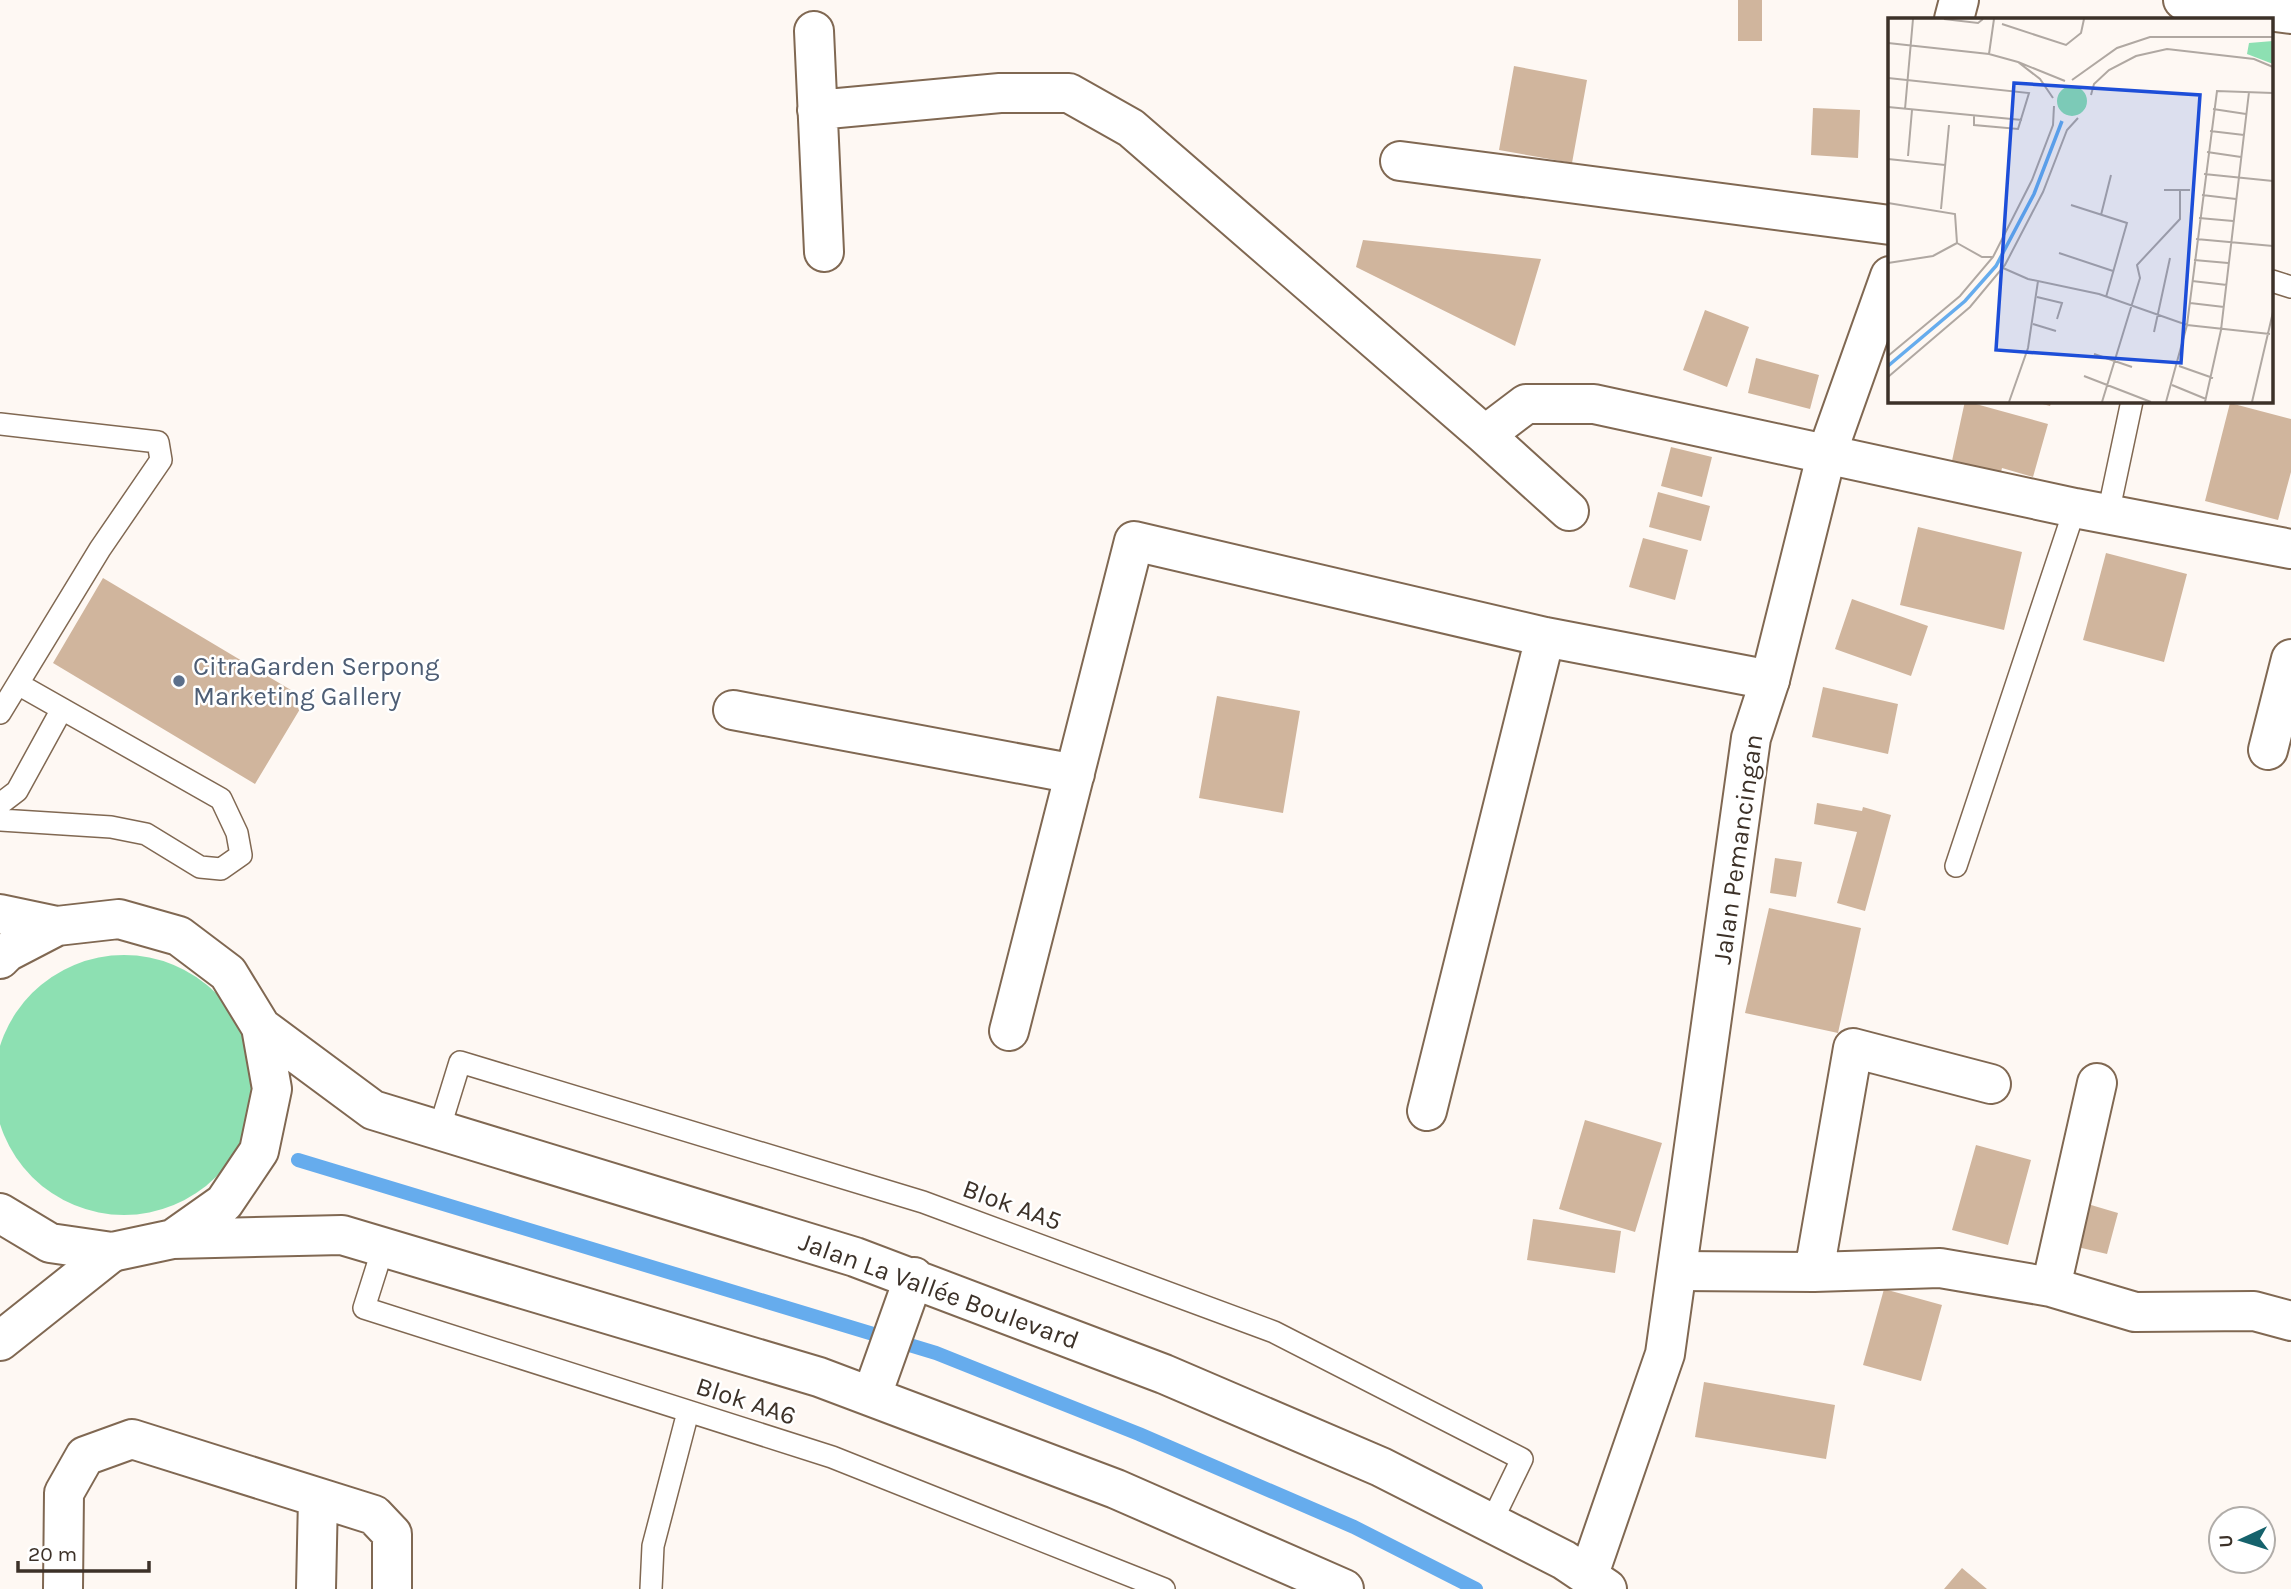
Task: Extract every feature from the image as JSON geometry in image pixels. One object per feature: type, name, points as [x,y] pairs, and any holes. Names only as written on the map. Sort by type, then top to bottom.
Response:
[{"type":"street","points":[[1954,18],[1959,0]]},
{"type":"street","points":[[2183,0],[2291,14]]},
{"type":"street","points":[[814,31],[824,252]]},
{"type":"street","points":[[817,110],[1000,93],[1069,93],[1131,128],[1569,511]]},
{"type":"street","points":[[1400,161],[1888,225]]},
{"type":"street","name":"Jalan Pemancingan","points":[[1586,1575],[1665,1354],[1679,1271],[1751,738],[1770,680],[1826,456],[1888,282]]},
{"type":"street","points":[[1485,435],[1526,404],[1594,404],[1826,456],[2092,511],[2291,548]]},
{"type":"street","points":[[1009,1031],[1134,541],[1545,638],[1770,680]]},
{"type":"street","points":[[1427,1111],[1545,638]]},
{"type":"street","points":[[2268,750],[2291,659]]},
{"type":"street","points":[[733,709],[1075,774]]},
{"type":"street","points":[[0,914],[57,926],[119,919],[179,936],[228,973],[261,1027],[272,1089],[259,1151],[224,1203],[173,1239]]},
{"type":"street","points":[[0,959],[7,952],[57,926]]},
{"type":"street","name":"Jalan La Vallée Boulevard","points":[[261,1027],[373,1110],[914,1277],[1164,1374],[1381,1467],[1586,1575]]},
{"type":"street","points":[[1814,1272],[1853,1048],[1991,1084]]},
{"type":"street","points":[[2051,1287],[2097,1083]]},
{"type":"street","points":[[0,1213],[50,1243],[111,1252],[173,1239],[342,1236],[872,1395],[1116,1489],[1344,1589]]},
{"type":"street","points":[[0,1341],[111,1252]]},
{"type":"street","points":[[1679,1271],[1814,1272],[1940,1268],[2051,1287],[2135,1312],[2253,1311],[2291,1321]]},
{"type":"street","points":[[872,1395],[914,1277]]},
{"type":"street","points":[[63,1589],[64,1493],[85,1456],[132,1439],[374,1515],[392,1534],[392,1589]]},
{"type":"street","points":[[316,1589],[318,1498]]},
{"type":"lane","points":[[2274,282],[2291,287]]},
{"type":"lane","points":[[1956,866],[2132,402]]},
{"type":"lane","points":[[0,424],[158,442],[161,460],[100,549],[0,713]]},
{"type":"lane","points":[[0,820],[111,827],[146,834],[200,867],[221,869],[241,855],[237,832],[221,799],[18,684]]},
{"type":"lane","points":[[0,804],[16,791],[62,709]]},
{"type":"lane","name":"Blok AA5","points":[[439,1130],[460,1062],[923,1202],[1261,1327],[1522,1459],[1491,1523]]},
{"type":"lane","name":"Blok AA6","points":[[383,1248],[364,1308],[832,1457],[1164,1589]]},
{"type":"lane","points":[[651,1589],[653,1546],[688,1412]]},
{"type":"green space","points":[[124,955],[149,958],[174,965],[196,977],[216,993],[239,1024],[248,1047],[253,1072],[253,1098],[248,1123],[232,1157],[216,1177],[196,1193],[174,1205],[149,1212],[111,1214],[86,1209],[63,1200],[32,1177],[16,1157],[-1,1119],[-1,1051],[9,1024],[32,993],[52,977],[74,965],[99,958]]},
{"type":"building","points":[[1738,0],[1762,0],[1762,41],[1738,41]]},
{"type":"building","points":[[1514,66],[1587,80],[1572,163],[1499,150]]},
{"type":"building","points":[[1813,108],[1860,110],[1858,158],[1811,155]]},
{"type":"building","points":[[1363,240],[1541,259],[1515,346],[1356,267]]},
{"type":"building","points":[[1705,310],[1749,327],[1727,387],[1683,370]]},
{"type":"building","points":[[1756,358],[1819,375],[1810,409],[1748,393]]},
{"type":"building","points":[[1965,402],[2048,424],[2033,477],[2002,468],[1998,485],[1950,470]]},
{"type":"building","points":[[2035,402],[2052,402],[2050,406]]},
{"type":"building","points":[[2230,403],[2291,419],[2291,472],[2278,520],[2205,501]]},
{"type":"building","points":[[1671,447],[1712,457],[1702,497],[1661,486]]},
{"type":"building","points":[[1658,492],[1710,506],[1701,541],[1649,527]]},
{"type":"building","points":[[1918,527],[2022,552],[2004,630],[1900,605]]},
{"type":"building","points":[[1643,538],[1688,550],[1675,600],[1629,587]]},
{"type":"building","points":[[2106,553],[2187,574],[2164,662],[2083,640]]},
{"type":"building","name":"CitraGarden Serpong Marketing Gallery","points":[[103,578],[306,699],[255,784],[53,663]]},
{"type":"building","points":[[1852,599],[1928,626],[1911,676],[1835,649]]},
{"type":"building","points":[[1823,687],[1898,704],[1888,754],[1812,737]]},
{"type":"building","points":[[1217,696],[1300,711],[1283,813],[1199,798]]},
{"type":"building","points":[[1817,803],[1862,811],[1863,807],[1891,815],[1865,911],[1837,903],[1857,832],[1814,824]]},
{"type":"building","points":[[1775,858],[1802,862],[1796,897],[1770,893]]},
{"type":"building","points":[[1769,908],[1861,928],[1838,1033],[1745,1013]]},
{"type":"building","points":[[1585,1120],[1662,1143],[1635,1232],[1559,1209]]},
{"type":"building","points":[[1976,1145],[2031,1160],[2008,1245],[1952,1230]]},
{"type":"building","points":[[2081,1202],[2118,1213],[2107,1254],[2069,1245]]},
{"type":"building","points":[[1533,1219],[1621,1231],[1615,1273],[1527,1260]]},
{"type":"building","points":[[1884,1289],[1942,1305],[1921,1381],[1863,1365]]},
{"type":"building","points":[[1704,1382],[1835,1405],[1826,1459],[1695,1437]]},
{"type":"building","points":[[1962,1568],[1987,1589],[1944,1589]]},
{"type":"waterway","points":[[298,1160],[936,1353],[1139,1434],[1354,1527],[1476,1589]]},
{"type":"place","name":"CitraGarden Serpong Marketing Gallery","points":[[179,681]]}]
